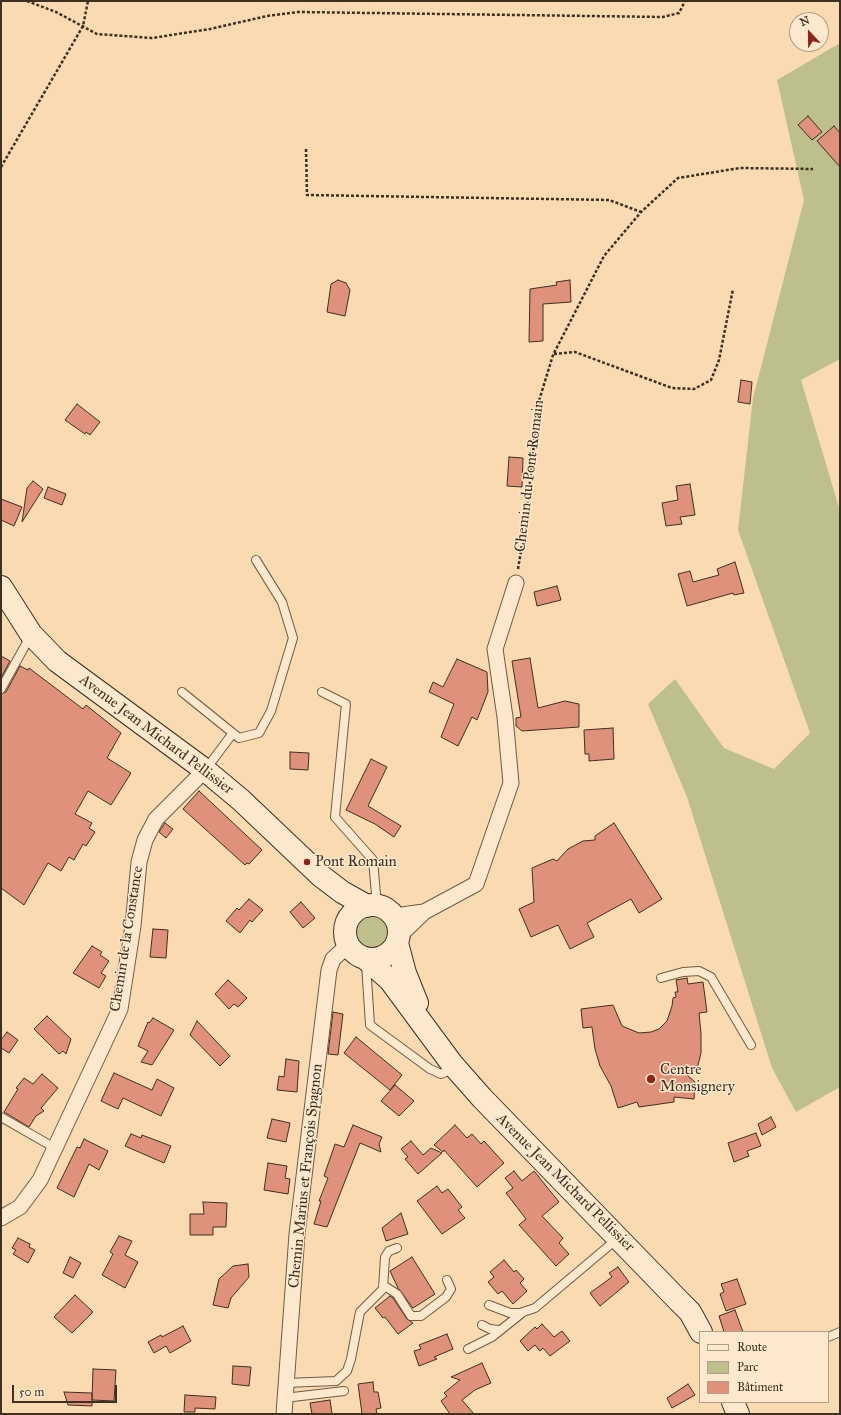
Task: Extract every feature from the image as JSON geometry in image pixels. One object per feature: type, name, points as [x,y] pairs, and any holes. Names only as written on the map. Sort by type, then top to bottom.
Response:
[{"type":"street","points":[[387,921],[388,954],[381,958],[366,959],[359,956],[347,935],[354,912],[387,921],[424,912],[476,884],[511,783],[505,717],[495,649],[516,584]]},
{"type":"street","name":"Avenue Jean Michard Pellissier","points":[[1,587],[31,634],[57,661],[91,688],[205,770],[241,800],[321,876],[342,892],[387,921],[405,973],[430,1033]]},
{"type":"street","name":"Chemin de la Constance","points":[[1,1218],[20,1207],[40,1180],[120,1009],[133,926],[139,862],[146,840],[156,819],[205,770]]},
{"type":"street","name":"Avenue Jean Michard Pellissier","points":[[321,876],[347,935]]},
{"type":"street","points":[[387,921],[424,912]]},
{"type":"street","name":"Chemin Marius et François Spagnon","points":[[284,1414],[284,1398],[293,1312],[297,1234],[330,970],[333,960],[347,935]]},
{"type":"street","name":"Avenue Jean Michard Pellissier","points":[[366,959],[390,980],[455,1068],[482,1098],[619,1237],[684,1306],[700,1331]]},
{"type":"street","points":[[733,1403],[738,1414]]},
{"type":"lane","points":[[182,692],[239,738],[259,733],[270,711],[293,638],[282,602],[256,560]]},
{"type":"lane","points":[[1,689],[31,634]]},
{"type":"lane","points":[[322,692],[346,704],[335,817],[373,860],[387,921]]},
{"type":"lane","points":[[205,770],[233,733]]},
{"type":"lane","points":[[366,959],[370,1025],[430,1068],[441,1074],[455,1068]]},
{"type":"lane","points":[[661,978],[683,972],[699,971],[711,977],[752,1045]]},
{"type":"lane","points":[[1,1117],[55,1148]]},
{"type":"lane","points":[[489,1305],[510,1313],[523,1312],[535,1308],[619,1237]]},
{"type":"lane","points":[[286,1383],[336,1381],[347,1371],[360,1312],[376,1298],[383,1289],[385,1257],[389,1251],[397,1248]]},
{"type":"lane","points":[[383,1285],[397,1294],[411,1316],[421,1316],[446,1298],[451,1289],[448,1280]]},
{"type":"lane","points":[[468,1349],[492,1337],[523,1312]]},
{"type":"lane","points":[[482,1325],[490,1329],[500,1330]]},
{"type":"lane","points":[[829,1337],[839,1335]]},
{"type":"lane","points":[[284,1398],[344,1391]]},
{"type":"path","points":[[27,1],[56,12],[98,34],[152,38],[210,29],[267,16],[298,12],[663,17],[679,13],[685,1]]},
{"type":"path","points":[[1,167],[83,26],[88,1]]},
{"type":"path","points":[[306,148],[307,195],[609,200],[641,212]]},
{"type":"path","name":"Chemin du Pont Romain","points":[[516,584],[526,521],[538,404],[553,354],[604,256],[641,212],[678,178],[740,168],[813,169]]},
{"type":"path","points":[[553,354],[575,352],[672,388],[694,389],[711,380],[719,360],[733,288]]},
{"type":"green space","points":[[840,43],[840,359],[801,380],[840,511],[840,1087],[796,1112],[772,1068],[687,797],[648,704],[675,679],[724,748],[774,769],[810,733],[738,530],[753,398],[804,200],[777,80],[825,52],[829,52],[829,49]]},
{"type":"green space","points":[[372,917],[383,921],[387,932],[383,943],[372,947],[361,943],[357,932],[361,921]]},
{"type":"building","points":[[808,116],[822,132],[812,140],[798,125]]},
{"type":"building","points":[[834,126],[840,133],[840,167],[817,141]]},
{"type":"building","points":[[338,280],[346,283],[350,290],[345,316],[327,312],[331,284]]},
{"type":"building","points":[[570,280],[571,302],[543,304],[543,341],[529,342],[530,289],[557,285],[556,282]]},
{"type":"building","points":[[741,380],[752,382],[750,404],[738,402]]},
{"type":"building","points":[[77,404],[100,422],[90,435],[86,432],[85,434],[65,420]]},
{"type":"building","points":[[509,457],[523,458],[522,487],[507,486]]},
{"type":"building","points":[[33,481],[43,489],[22,522],[27,488]]},
{"type":"building","points":[[690,484],[695,515],[680,517],[682,524],[666,526],[662,503],[678,500],[676,486]]},
{"type":"building","points":[[48,487],[66,494],[62,505],[44,498]]},
{"type":"building","points":[[1,499],[22,507],[14,526],[1,520]]},
{"type":"building","points":[[735,562],[744,593],[734,595],[733,593],[687,606],[678,574],[690,571],[693,582],[719,575],[717,569]]},
{"type":"building","points":[[557,586],[561,600],[537,606],[534,592]]},
{"type":"building","points":[[1,656],[10,661],[1,678]]},
{"type":"building","points":[[530,658],[538,708],[565,701],[579,704],[579,727],[522,731],[516,726],[516,718],[521,717],[512,661]]},
{"type":"building","points":[[457,659],[487,672],[488,692],[477,720],[472,717],[458,746],[441,737],[454,704],[429,692],[433,682],[443,687]]},
{"type":"building","points":[[20,666],[28,670],[29,668],[83,709],[86,705],[121,733],[107,758],[131,773],[111,805],[88,791],[75,814],[92,823],[89,828],[95,832],[86,846],[83,844],[74,860],[69,857],[61,871],[48,863],[24,905],[1,888],[1,694],[6,692]]},
{"type":"building","points":[[613,728],[614,759],[589,761],[589,754],[585,754],[584,730]]},
{"type":"building","points":[[290,752],[309,753],[308,770],[290,769]]},
{"type":"building","points":[[371,759],[387,767],[368,806],[401,826],[394,837],[375,824],[346,810]]},
{"type":"building","points":[[199,791],[262,850],[249,864],[247,863],[245,865],[183,809]]},
{"type":"building","points":[[165,823],[173,829],[166,838],[159,832]]},
{"type":"building","points":[[614,823],[662,899],[639,913],[631,899],[587,923],[594,937],[570,949],[558,925],[531,937],[519,909],[534,902],[532,868],[553,859],[557,861],[568,849],[583,841],[595,840],[595,836]]},
{"type":"building","points":[[249,899],[263,910],[252,922],[250,920],[240,933],[226,921],[237,908],[239,910]]},
{"type":"building","points":[[301,902],[315,918],[303,928],[290,912]]},
{"type":"building","points":[[153,929],[168,930],[166,958],[150,957]]},
{"type":"building","points":[[92,946],[102,952],[100,955],[109,961],[101,973],[106,976],[99,988],[73,973]]},
{"type":"building","points":[[687,978],[688,984],[703,982],[707,1012],[699,1013],[701,1053],[697,1069],[687,1075],[695,1082],[694,1099],[674,1097],[674,1102],[639,1107],[637,1102],[618,1108],[611,1086],[600,1066],[595,1049],[592,1027],[583,1028],[581,1009],[613,1005],[622,1026],[639,1033],[651,1032],[659,1029],[667,1021],[673,998],[676,997],[675,992],[678,992],[676,980]]},
{"type":"building","points":[[228,980],[247,998],[238,1007],[234,1004],[229,1009],[215,994]]},
{"type":"building","points":[[333,1012],[343,1014],[338,1055],[328,1054]]},
{"type":"building","points":[[47,1016],[71,1039],[66,1054],[63,1051],[59,1054],[34,1029]]},
{"type":"building","points":[[153,1018],[174,1030],[152,1065],[141,1062],[148,1051],[138,1046],[148,1022],[149,1023]]},
{"type":"building","points":[[197,1021],[230,1056],[220,1066],[190,1035]]},
{"type":"building","points":[[7,1032],[18,1040],[9,1053],[1,1048],[1,1040]]},
{"type":"building","points":[[356,1037],[402,1075],[390,1090],[344,1053]]},
{"type":"building","points":[[286,1059],[299,1061],[297,1092],[277,1090],[279,1076],[284,1077]]},
{"type":"building","points":[[114,1073],[152,1090],[157,1079],[174,1088],[161,1116],[123,1098],[118,1109],[101,1101]]},
{"type":"building","points":[[42,1074],[58,1088],[41,1108],[44,1111],[36,1116],[29,1127],[4,1112],[18,1089],[16,1088],[24,1078],[33,1084]]},
{"type":"building","points":[[395,1085],[414,1101],[399,1116],[381,1101]]},
{"type":"building","points":[[771,1117],[776,1127],[762,1135],[758,1124]]},
{"type":"building","points":[[272,1119],[290,1123],[286,1142],[267,1138]]},
{"type":"building","points":[[353,1125],[382,1137],[379,1144],[381,1152],[360,1143],[327,1227],[314,1224],[321,1201],[319,1201],[328,1178],[324,1176],[335,1144],[344,1147]]},
{"type":"building","points":[[455,1125],[467,1138],[472,1134],[481,1144],[484,1141],[504,1163],[477,1187],[444,1150],[443,1152],[434,1145]]},
{"type":"building","points":[[756,1133],[761,1146],[747,1151],[749,1156],[734,1162],[728,1143]]},
{"type":"building","points":[[131,1134],[141,1138],[142,1135],[171,1146],[164,1163],[125,1146]]},
{"type":"building","points":[[84,1139],[108,1151],[99,1170],[89,1164],[74,1197],[57,1188],[77,1147],[80,1148]]},
{"type":"building","points":[[411,1141],[423,1155],[431,1148],[442,1153],[418,1174],[405,1159],[408,1157],[401,1149]]},
{"type":"building","points":[[268,1163],[287,1166],[285,1178],[290,1179],[288,1194],[264,1190]]},
{"type":"building","points":[[514,1171],[522,1181],[534,1171],[559,1202],[542,1216],[563,1238],[559,1243],[569,1254],[556,1266],[519,1225],[526,1219],[506,1193],[513,1188],[505,1178]]},
{"type":"building","points":[[437,1186],[442,1193],[448,1189],[462,1207],[458,1210],[465,1218],[442,1234],[417,1201]]},
{"type":"building","points":[[203,1202],[227,1203],[226,1227],[213,1227],[213,1235],[190,1235],[190,1214],[204,1214]]},
{"type":"building","points":[[401,1213],[408,1234],[386,1241],[382,1228]]},
{"type":"building","points":[[119,1236],[132,1241],[125,1255],[138,1262],[125,1288],[102,1275],[113,1254],[110,1252]]},
{"type":"building","points":[[18,1238],[30,1244],[29,1247],[35,1250],[28,1263],[13,1254],[16,1250],[12,1248]]},
{"type":"building","points":[[70,1257],[81,1263],[73,1278],[63,1273]]},
{"type":"building","points":[[412,1257],[435,1294],[413,1308],[398,1288],[390,1271]]},
{"type":"building","points":[[504,1260],[514,1272],[516,1270],[524,1279],[520,1283],[527,1291],[513,1304],[502,1291],[498,1294],[488,1282],[494,1277],[490,1272]]},
{"type":"building","points":[[248,1264],[249,1277],[231,1298],[228,1308],[213,1305],[219,1279],[233,1266]]},
{"type":"building","points":[[618,1267],[629,1282],[600,1306],[590,1293],[612,1277],[609,1273]]},
{"type":"building","points":[[737,1279],[746,1304],[726,1311],[720,1294],[724,1292],[721,1284]]},
{"type":"building","points":[[75,1295],[93,1312],[72,1333],[54,1317]]},
{"type":"building","points":[[390,1296],[393,1298],[407,1319],[413,1323],[398,1334],[385,1317],[383,1318],[375,1308]]},
{"type":"building","points":[[735,1310],[743,1331],[724,1331],[719,1316]]},
{"type":"building","points":[[542,1324],[554,1337],[562,1331],[570,1341],[550,1356],[543,1348],[540,1351],[535,1345],[528,1351],[520,1341],[535,1327],[537,1329]]},
{"type":"building","points":[[183,1326],[191,1341],[170,1353],[166,1346],[154,1353],[148,1342],[161,1335],[162,1337]]},
{"type":"building","points":[[447,1334],[453,1349],[434,1357],[437,1359],[419,1366],[414,1351],[421,1349],[419,1345]]},
{"type":"building","points":[[482,1363],[491,1383],[475,1390],[462,1400],[474,1414],[450,1414],[441,1401],[447,1396],[444,1393],[460,1380],[451,1377]]},
{"type":"building","points":[[233,1366],[251,1367],[249,1386],[232,1384]]},
{"type":"building","points":[[93,1369],[116,1370],[114,1401],[92,1400]]},
{"type":"building","points":[[373,1382],[374,1392],[378,1392],[381,1408],[376,1409],[377,1414],[362,1414],[358,1384]]},
{"type":"building","points":[[688,1384],[695,1395],[672,1408],[667,1398]]},
{"type":"building","points":[[64,1392],[92,1393],[92,1406],[68,1405]]},
{"type":"building","points":[[185,1395],[216,1397],[215,1409],[195,1408],[195,1412],[184,1412]]},
{"type":"building","points":[[330,1400],[332,1414],[312,1414],[310,1403]]},
{"type":"place","name":"Pont Romain","points":[[307,862]]},
{"type":"place","name":"Centre Monsignery","points":[[651,1079]]}]
